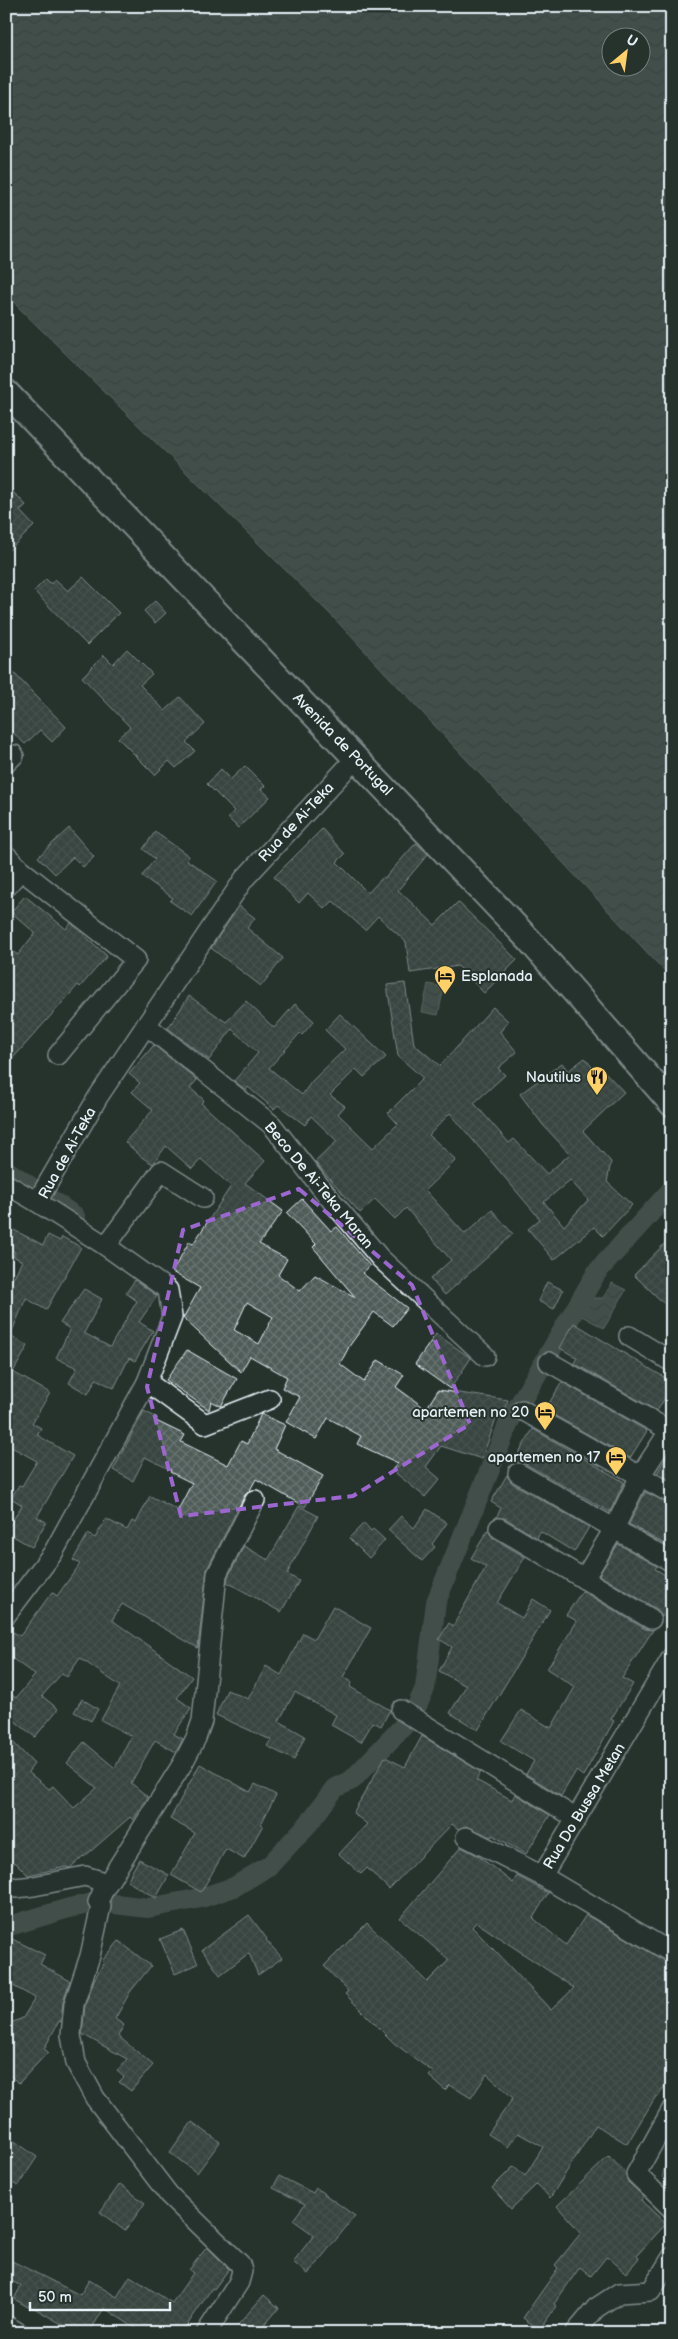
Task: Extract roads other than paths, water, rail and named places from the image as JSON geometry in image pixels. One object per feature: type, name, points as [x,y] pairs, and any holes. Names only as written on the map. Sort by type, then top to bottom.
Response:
[{"type":"main road","name":"Avenida de Portugal","points":[[6,392],[530,941],[672,1104]]},
{"type":"street","name":"Rua de Ai-Teka","points":[[6,1614],[53,1553],[147,1382],[172,1317],[168,1290],[106,1246],[37,1202],[98,1096],[244,879],[356,758]]},
{"type":"street","points":[[6,855],[21,870],[136,960],[58,1055]]},
{"type":"street","points":[[6,887],[21,870]]},
{"type":"street","name":"Beco De Ai-Teka Maran","points":[[146,1025],[272,1125],[380,1258],[485,1356]]},
{"type":"street","points":[[106,1246],[161,1171],[203,1198]]},
{"type":"street","points":[[6,1184],[37,1202]]},
{"type":"street","points":[[629,1336],[672,1362]]},
{"type":"street","points":[[550,1362],[671,1430],[640,1476],[614,1529],[584,1579]]},
{"type":"street","points":[[147,1382],[205,1424],[270,1399]]},
{"type":"street","points":[[522,1410],[672,1494]]},
{"type":"street","points":[[518,1473],[672,1562]]},
{"type":"street","points":[[206,2333],[239,2282],[242,2271],[240,2264],[168,2195],[95,2098],[76,2063],[71,2035],[74,2004],[101,1905],[183,1763],[196,1738],[202,1721],[217,1574],[255,1500]]},
{"type":"street","points":[[499,1528],[651,1618]]},
{"type":"street","name":"Rua Do Bussa Metan","points":[[672,1657],[542,1876],[672,1953]]},
{"type":"street","points":[[401,1710],[577,1819]]},
{"type":"street","points":[[466,1838],[542,1876]]},
{"type":"street","points":[[6,1884],[15,1888],[85,1876],[98,1880],[101,1905]]},
{"type":"street","points":[[672,2109],[636,2174],[672,2208]]},
{"type":"street","points":[[575,2333],[596,2308],[619,2293],[651,2291],[672,2257]]},
{"type":"street","points":[[6,2325],[19,2333]]},
{"type":"water","points":[[6,6],[672,6],[672,979],[332,616],[6,295]]},
{"type":"water","points":[[428,984],[444,987],[438,1015],[422,1012]]},
{"type":"water","points":[[612,1283],[626,1290],[604,1328],[580,1315],[591,1298],[603,1298]]},
{"type":"waterway","points":[[6,1170],[75,1216]]},
{"type":"waterway","points":[[6,1927],[69,1908],[98,1902],[148,1908],[201,1898],[234,1887],[270,1865],[309,1823],[335,1788],[352,1780],[412,1717],[425,1688],[436,1602],[510,1420],[597,1272],[672,1189]]},
{"type":"place","name":"Esplanada","points":[[445,995]]},
{"type":"place","name":"Nautilus","points":[[597,1096]]},
{"type":"place","name":"apartemen no 20","points":[[545,1431]]},
{"type":"place","name":"apartemen no 17","points":[[616,1476]]}]
